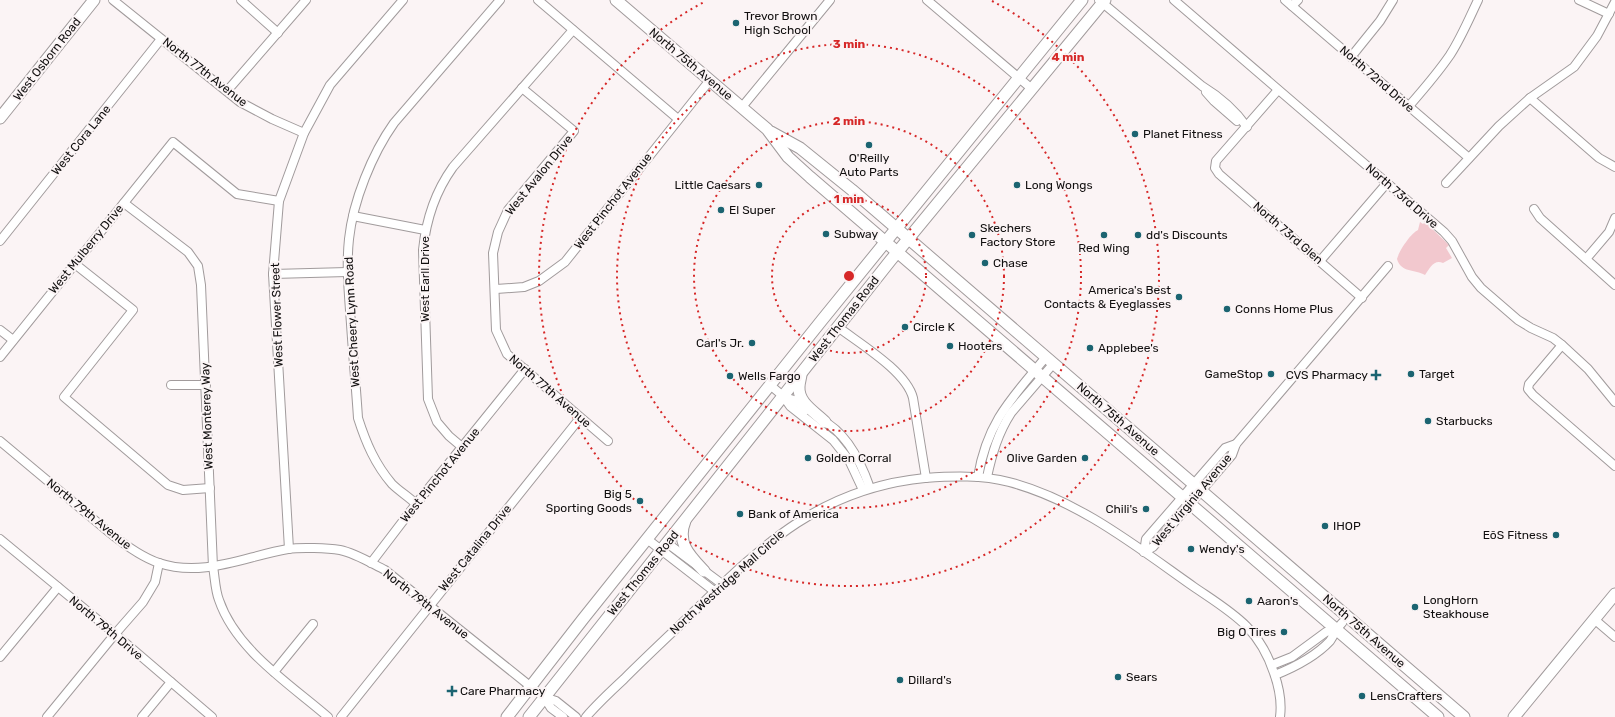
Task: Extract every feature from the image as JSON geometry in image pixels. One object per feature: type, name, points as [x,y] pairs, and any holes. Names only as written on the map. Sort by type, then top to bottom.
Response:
[{"type":"main road","name":"West Osborn Road","points":[[0,118],[94,0]]},
{"type":"main road","name":"North 75th Avenue","points":[[616,0],[767,129],[800,148],[896,228],[1464,717]]},
{"type":"main road","name":"West Thomas Road","points":[[507,717],[530,686],[770,385],[1082,0]]},
{"type":"main road","name":"West Thomas Road","points":[[529,717],[897,252],[1032,89],[1102,1]]},
{"type":"main road","name":"North 75th Avenue","points":[[767,129],[788,157],[1186,501],[1339,626],[1438,717]]},
{"type":"main road","points":[[801,374],[799,387],[801,398],[805,404],[825,422]]},
{"type":"main road","points":[[687,518],[682,529],[684,546],[704,571]]},
{"type":"main road","points":[[650,536],[664,546]]},
{"type":"main road","points":[[1514,717],[1615,594]]},
{"type":"street","name":"North 77th Avenue","points":[[113,0],[240,102],[272,119],[304,133]]},
{"type":"street","points":[[241,0],[278,33]]},
{"type":"street","points":[[227,91],[306,0]]},
{"type":"street","name":"West Flower Street","points":[[289,548],[273,274],[279,201],[304,133],[330,85],[403,0]]},
{"type":"street","name":"West Cheery Lynn Road","points":[[416,504],[393,484],[374,459],[365,441],[358,418],[347,272],[349,238],[353,216],[366,174],[384,136],[500,0]]},
{"type":"street","points":[[538,0],[678,119]]},
{"type":"street","points":[[742,107],[830,0]]},
{"type":"street","points":[[926,0],[1032,89]]},
{"type":"street","name":"North 73rd Drive","points":[[1174,0],[1387,183],[1452,241],[1472,277],[1481,288],[1518,320],[1553,338],[1562,345],[1588,369],[1615,402]]},
{"type":"street","name":"North 72nd Drive","points":[[1285,0],[1295,3],[1351,57],[1469,158]]},
{"type":"street","points":[[1351,57],[1380,21],[1393,0]]},
{"type":"street","points":[[1409,106],[1432,80],[1450,54],[1467,24],[1478,0]]},
{"type":"street","points":[[1579,0],[1609,14]]},
{"type":"street","points":[[1102,1],[1202,86],[1214,101],[1238,115],[1247,127],[1278,90]]},
{"type":"street","points":[[1446,183],[1499,126],[1530,98],[1574,67],[1597,36],[1615,2]]},
{"type":"street","name":"West Earll Drive","points":[[462,447],[449,436],[437,422],[428,399],[423,250],[425,230],[434,200],[446,176],[458,160],[573,30]]},
{"type":"street","name":"West Cora Lane","points":[[1,236],[161,39]]},
{"type":"street","name":"West Pinchot Avenue","points":[[496,289],[524,286],[539,281],[565,262],[710,80]]},
{"type":"street","name":"West Avalon Drive","points":[[496,289],[493,253],[498,232],[508,210],[574,132],[522,88]]},
{"type":"street","points":[[1530,98],[1599,158],[1615,167]]},
{"type":"street","name":"North 73rd Glen","points":[[1247,127],[1216,161],[1215,168],[1219,174],[1362,298]]},
{"type":"street","name":"West Mulberry Drive","points":[[0,357],[173,142],[237,194],[279,201]]},
{"type":"street","points":[[1320,261],[1387,183]]},
{"type":"street","name":"West Monterey Way","points":[[124,203],[188,252],[198,266],[201,285],[206,385],[213,567],[219,600],[232,627],[250,652],[328,717]]},
{"type":"street","points":[[1534,209],[1540,218],[1615,285]]},
{"type":"street","points":[[353,216],[425,230]]},
{"type":"street","points":[[1586,259],[1609,232],[1615,218]]},
{"type":"street","points":[[75,264],[133,310],[64,397],[168,485],[183,490],[210,488]]},
{"type":"street","name":"West Virginia Avenue","points":[[1141,550],[1146,539],[1232,455],[1236,444],[1388,266]]},
{"type":"street","points":[[273,274],[347,272]]},
{"type":"street","name":"North 77th Avenue","points":[[496,289],[496,330],[507,354],[608,441]]},
{"type":"street","points":[[838,327],[890,367],[909,386],[913,398],[926,478]]},
{"type":"street","points":[[0,330],[13,340]]},
{"type":"street","points":[[1562,345],[1529,384],[1528,389],[1615,466]]},
{"type":"street","points":[[978,477],[983,453],[994,423],[1006,405],[1038,374],[1050,360]]},
{"type":"street","name":"West Pinchot Avenue","points":[[370,563],[525,369]]},
{"type":"street","points":[[988,478],[993,450],[1005,422],[1038,374]]},
{"type":"street","points":[[171,386],[206,385]]},
{"type":"street","points":[[770,385],[783,396],[790,406],[836,444],[849,460],[867,489]]},
{"type":"street","points":[[783,396],[794,400],[817,418],[825,422],[842,437],[860,461],[867,489]]},
{"type":"street","name":"West Catalina Drive","points":[[341,717],[580,418]]},
{"type":"street","name":"North 79th Avenue","points":[[0,441],[110,533],[127,546],[159,563],[186,568],[213,567],[289,548],[340,550],[385,570],[544,697]]},
{"type":"street","name":"North Westridge Mall Circle","points":[[586,717],[714,591],[787,528],[830,504],[867,489],[892,482],[926,478],[978,477],[1010,482],[1057,499],[1083,513],[1141,550],[1235,615],[1259,640],[1272,665],[1280,694],[1280,717]]},
{"type":"street","name":"North 79th Drive","points":[[0,540],[115,634],[212,717]]},
{"type":"street","points":[[664,546],[722,584]]},
{"type":"street","points":[[664,546],[714,591]]},
{"type":"street","points":[[47,717],[143,602],[155,582],[159,563]]},
{"type":"street","points":[[0,657],[58,587]]},
{"type":"street","points":[[1594,619],[1615,637]]},
{"type":"street","points":[[274,672],[313,624]]},
{"type":"street","points":[[1272,665],[1292,657],[1312,644],[1326,632],[1339,626]]},
{"type":"street","points":[[1275,675],[1312,656],[1329,641],[1339,626]]},
{"type":"street","points":[[142,717],[171,682]]},
{"type":"street","points":[[544,697],[551,708],[563,717]]},
{"type":"street","points":[[544,697],[556,701],[576,717]]},
{"type":"shaded area","points":[[1420,222],[1423,224],[1425,222],[1449,245],[1446,248],[1452,258],[1443,263],[1435,263],[1425,275],[1405,269],[1397,259],[1406,243],[1418,230]]},
{"type":"place","name":"Trevor Brown High School","points":[[736,23]]},
{"type":"place","name":"Planet Fitness","points":[[1135,134]]},
{"type":"place","name":"O'Reilly Auto Parts","points":[[869,145]]},
{"type":"place","name":"Little Caesars","points":[[759,185]]},
{"type":"place","name":"Long Wongs","points":[[1017,185]]},
{"type":"place","name":"El Super","points":[[721,210]]},
{"type":"place","name":"Subway","points":[[826,234]]},
{"type":"place","name":"Skechers Factory Store","points":[[972,235]]},
{"type":"place","name":"Red Wing","points":[[1104,235]]},
{"type":"place","name":"dd's Discounts","points":[[1138,235]]},
{"type":"place","name":"Chase","points":[[985,263]]},
{"type":"place","name":"America's Best Contacts & Eyeglasses","points":[[1179,297]]},
{"type":"place","name":"Conns Home Plus","points":[[1227,309]]},
{"type":"place","name":"Circle K","points":[[905,327]]},
{"type":"place","name":"Carl's Jr.","points":[[752,343]]},
{"type":"place","name":"Hooters","points":[[950,346]]},
{"type":"place","name":"Applebee's","points":[[1090,348]]},
{"type":"place","name":"GameStop","points":[[1271,374]]},
{"type":"place","name":"Target","points":[[1411,374]]},
{"type":"place","name":"CVS Pharmacy","points":[[1376,375]]},
{"type":"place","name":"Wells Fargo","points":[[730,376]]},
{"type":"place","name":"Starbucks","points":[[1428,421]]},
{"type":"place","name":"Golden Corral","points":[[808,458]]},
{"type":"place","name":"Olive Garden","points":[[1085,458]]},
{"type":"place","name":"Big 5 Sporting Goods","points":[[640,501]]},
{"type":"place","name":"Chili's","points":[[1146,509]]},
{"type":"place","name":"Bank of America","points":[[740,514]]},
{"type":"place","name":"IHOP","points":[[1325,526]]},
{"type":"place","name":"EōS Fitness","points":[[1556,535]]},
{"type":"place","name":"Wendy's","points":[[1191,549]]},
{"type":"place","name":"Aaron's","points":[[1249,601]]},
{"type":"place","name":"LongHorn Steakhouse","points":[[1415,607]]},
{"type":"place","name":"Big O Tires","points":[[1284,632]]},
{"type":"place","name":"Sears","points":[[1118,677]]},
{"type":"place","name":"Dillard's","points":[[900,680]]},
{"type":"place","name":"Care Pharmacy","points":[[452,691]]},
{"type":"place","name":"LensCrafters","points":[[1362,696]]}]
